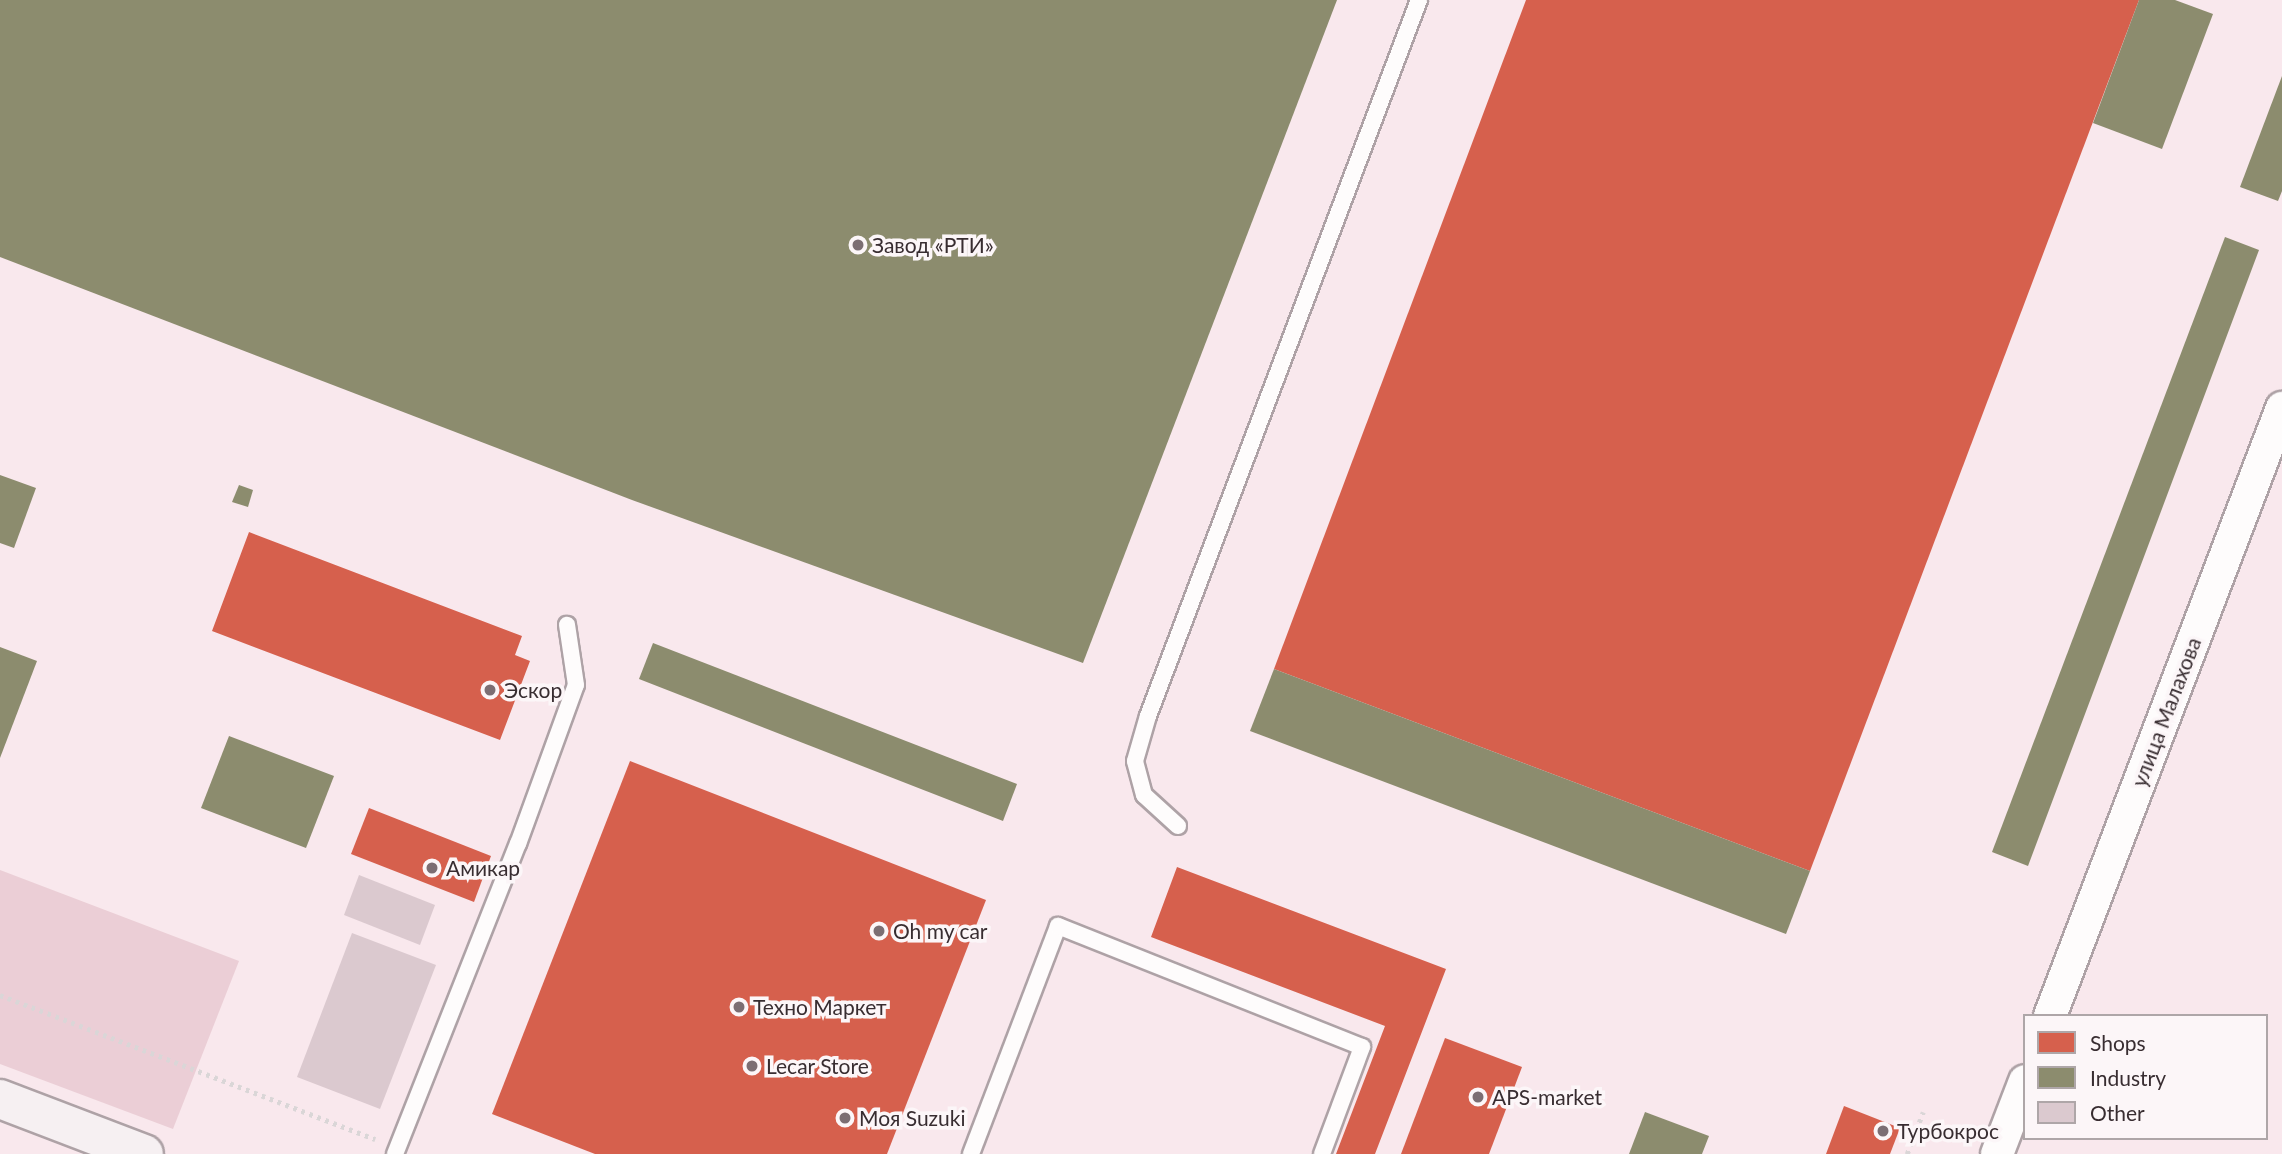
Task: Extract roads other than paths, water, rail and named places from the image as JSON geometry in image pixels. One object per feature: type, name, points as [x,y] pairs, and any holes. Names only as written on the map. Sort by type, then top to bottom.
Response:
[{"type":"main road","points":[[0,1099],[144,1154]]},
{"type":"street","name":"улица Малахова","points":[[2050,1014],[2282,408]]},
{"type":"street","points":[[1997,1154],[2023,1085]]},
{"type":"lane","points":[[1178,826],[1144,795],[1135,761],[1419,0]]},
{"type":"lane","points":[[396,1151],[518,844],[576,685],[567,625]]},
{"type":"lane","points":[[971,1154],[1058,926],[1362,1047],[1322,1154]]},
{"type":"place","name":"Завод «РТИ»","points":[[858,245]]},
{"type":"place","name":"Эскор","points":[[490,690]]},
{"type":"place","name":"Амикар","points":[[432,868]]},
{"type":"place","name":"Oh my car","points":[[879,931]]},
{"type":"place","name":"Техно Маркет","points":[[739,1007]]},
{"type":"place","name":"Lecar Store","points":[[752,1066]]},
{"type":"place","name":"АPS-market","points":[[1478,1097]]},
{"type":"place","name":"Моя Suzuki","points":[[845,1118]]},
{"type":"place","name":"Турбокрос","points":[[1883,1131]]}]
